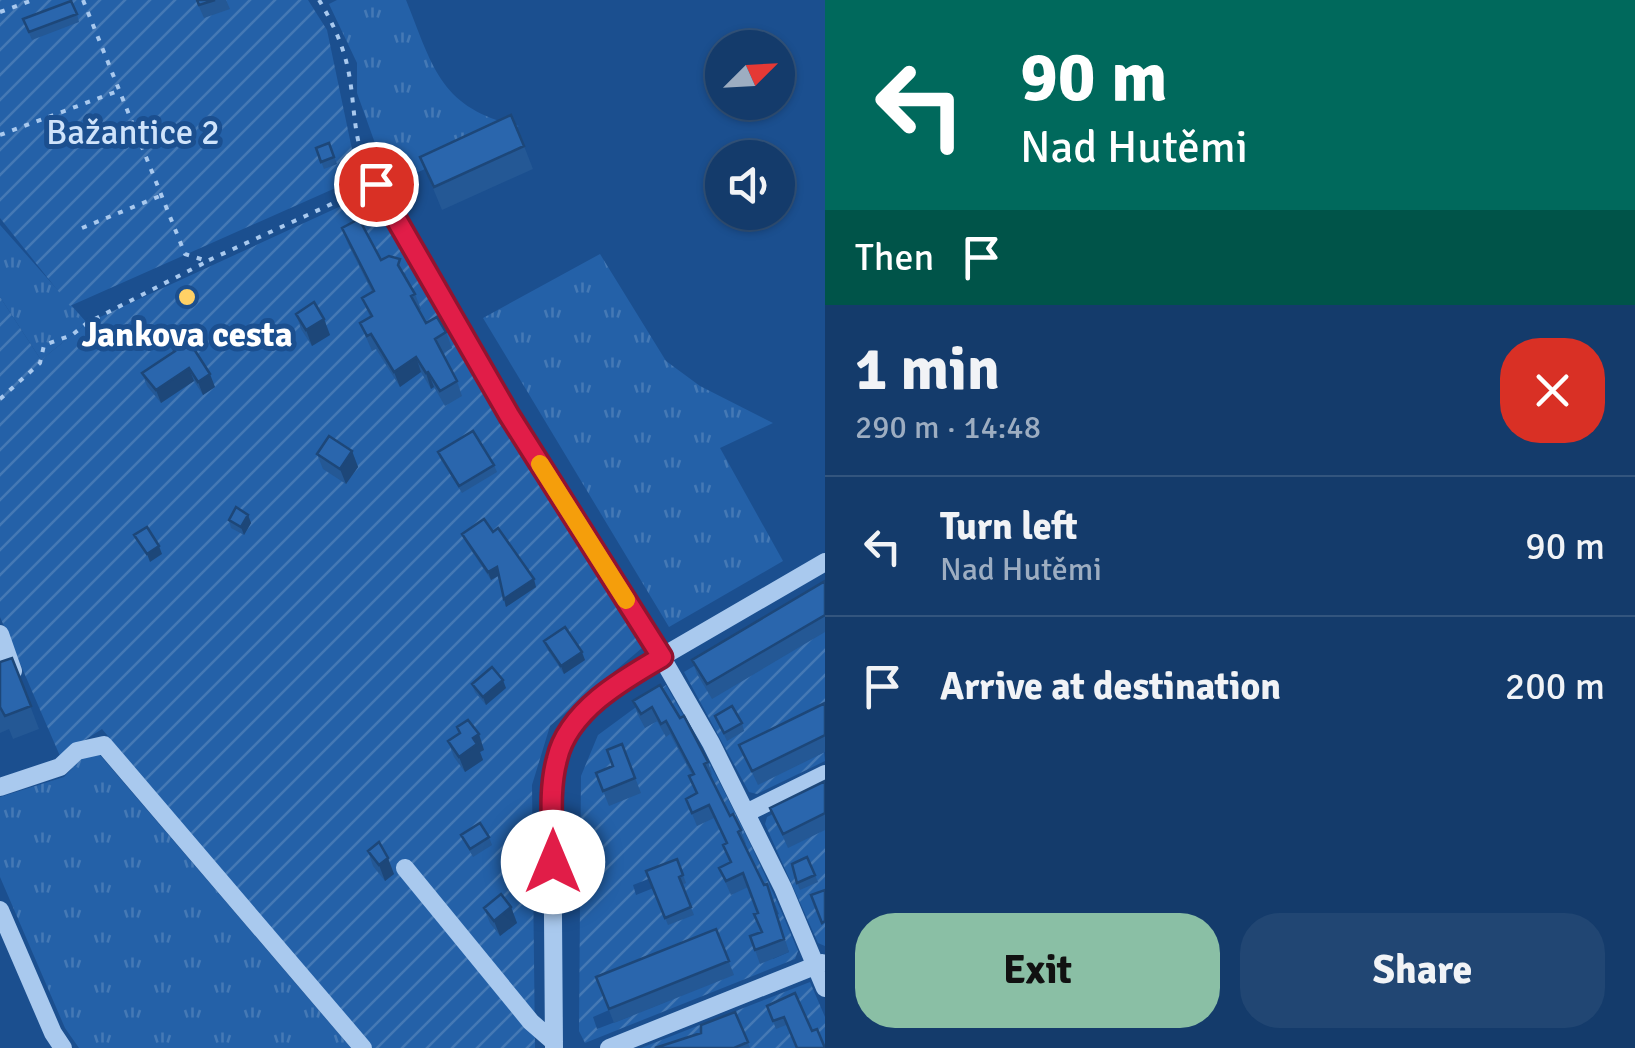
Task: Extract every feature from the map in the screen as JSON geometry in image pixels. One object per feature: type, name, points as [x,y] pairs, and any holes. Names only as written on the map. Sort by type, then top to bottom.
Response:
[{"type":"street","points":[[376,184],[509,415],[662,657],[746,813],[820,964],[825,988]]},
{"type":"street","points":[[554,1045],[552,784],[557,756],[582,715],[638,670],[825,562]]},
{"type":"street","points":[[0,634],[13,671],[0,676]]},
{"type":"street","points":[[0,787],[60,767],[76,751],[104,745],[364,1048]]},
{"type":"street","points":[[746,813],[825,774]]},
{"type":"street","points":[[406,868],[554,1045]]},
{"type":"street","points":[[0,910],[52,1033],[63,1048]]},
{"type":"street","points":[[610,1048],[820,964]]},
{"type":"path","points":[[0,12],[33,0]]},
{"type":"path","points":[[83,0],[185,254],[207,261]]},
{"type":"path","points":[[0,399],[40,363],[44,345],[72,335],[207,261],[376,184],[356,131],[348,72],[335,28],[319,0]]},
{"type":"path","points":[[0,136],[118,91]]},
{"type":"path","points":[[82,228],[160,196]]},
{"type":"green space","name":"Bažantice 2","points":[[0,0],[308,0],[327,30],[358,178],[70,306],[0,218]]},
{"type":"green space","points":[[337,0],[406,0],[443,82],[472,109],[519,126],[390,185],[357,93],[357,63],[329,4]]},
{"type":"green space","points":[[365,195],[399,243],[531,470],[642,648],[550,726],[532,785],[535,1048],[372,1048],[102,729],[60,756],[0,617],[0,297],[41,360],[87,323]]},
{"type":"green space","points":[[0,225],[87,323],[41,360],[0,297]]},
{"type":"green space","points":[[600,254],[666,361],[700,386],[773,423],[720,448],[783,561],[669,627],[483,318]]},
{"type":"green space","points":[[825,588],[825,720],[791,768],[824,752],[825,761],[757,794],[749,792],[684,672]]},
{"type":"green space","points":[[666,685],[736,816],[798,951],[795,959],[585,1043],[579,1031],[581,776],[598,735]],"holes":[[[665,698],[683,733],[672,734],[657,721],[645,727]],[[738,828],[759,880],[731,894]],[[679,867],[682,885],[666,883],[636,895],[633,885]],[[772,897],[779,914],[774,916],[789,952],[773,959]],[[653,971],[665,1002],[648,1009],[646,1005],[631,1016],[597,1029],[593,1017],[609,1010]]]},
{"type":"green space","points":[[100,755],[351,1048],[79,1048],[65,1028],[0,877],[0,797],[64,777],[84,756]]},
{"type":"green space","points":[[825,788],[825,946],[818,943],[765,824],[767,817]]},
{"type":"green space","points":[[810,982],[825,1017],[825,1048],[641,1048]]},
{"type":"building","points":[[71,1],[77,14],[29,32],[23,19]]},
{"type":"building","points":[[511,115],[524,146],[434,187],[420,157]]},
{"type":"building","points":[[329,143],[334,157],[321,162],[316,148]]},
{"type":"building","points":[[359,219],[381,260],[389,256],[400,259],[398,265],[426,323],[437,317],[446,332],[435,339],[457,381],[440,391],[416,357],[394,372],[360,323],[372,316],[362,298],[374,291],[342,228]]},
{"type":"building","points":[[314,302],[324,319],[306,330],[296,314]]},
{"type":"building","points":[[183,332],[210,374],[198,382],[189,368],[156,390],[142,373],[175,351],[169,341]]},
{"type":"building","points":[[473,431],[494,465],[459,486],[438,452]]},
{"type":"building","points":[[329,436],[352,451],[340,469],[317,454]]},
{"type":"building","points":[[236,507],[248,515],[241,527],[229,520]]},
{"type":"building","points":[[484,519],[493,532],[498,528],[534,579],[504,599],[497,567],[488,572],[462,534]]},
{"type":"building","points":[[147,527],[159,546],[147,554],[134,535]]},
{"type":"building","points":[[825,581],[825,615],[707,684],[692,660]]},
{"type":"building","points":[[565,627],[582,652],[561,666],[544,641]]},
{"type":"building","points":[[12,658],[31,706],[5,716],[0,707],[0,662]]},
{"type":"building","points":[[492,667],[503,680],[483,697],[472,684]]},
{"type":"building","points":[[660,685],[680,718],[684,716],[708,762],[704,764],[741,830],[738,832],[764,885],[767,884],[784,939],[755,950],[750,936],[762,932],[743,873],[726,881],[719,868],[731,862],[723,845],[727,843],[709,805],[692,813],[686,799],[697,793],[689,776],[694,774],[666,721],[661,724],[652,707],[641,714],[633,701]]},
{"type":"building","points":[[825,703],[825,735],[752,771],[739,745]]},
{"type":"building","points":[[732,706],[742,723],[724,733],[715,716]]},
{"type":"building","points":[[468,720],[479,734],[473,738],[477,744],[459,757],[448,741],[460,733],[457,727]]},
{"type":"building","points":[[622,744],[635,778],[603,791],[596,773],[613,766],[607,750]]},
{"type":"building","points":[[825,781],[825,813],[783,834],[770,808]]},
{"type":"building","points":[[480,823],[489,837],[470,849],[461,835]]},
{"type":"building","points":[[379,842],[388,858],[379,865],[368,851]]},
{"type":"building","points":[[807,857],[815,875],[797,883],[792,864]]},
{"type":"building","points":[[677,859],[683,875],[679,877],[691,907],[665,918],[646,871]]},
{"type":"building","points":[[825,890],[825,921],[822,923],[811,895]]},
{"type":"building","points":[[501,894],[511,907],[494,921],[484,908]]},
{"type":"building","points":[[716,929],[729,961],[609,1009],[596,977]]},
{"type":"building","points":[[795,993],[812,1031],[817,1029],[825,1048],[797,1048],[784,1017],[773,1021],[767,1006]]},
{"type":"building","points":[[735,1012],[748,1042],[734,1048],[655,1048],[701,1033],[701,1025]]},
{"type":"slow traffic","points":[[540,464],[626,600]]},
{"type":"place","name":"Jankova cesta","points":[[187,297]]},
{"type":"route","points":[[376,184],[509,415],[662,657],[608,693],[582,715],[566,736],[557,756],[552,784],[553,862]]}]
